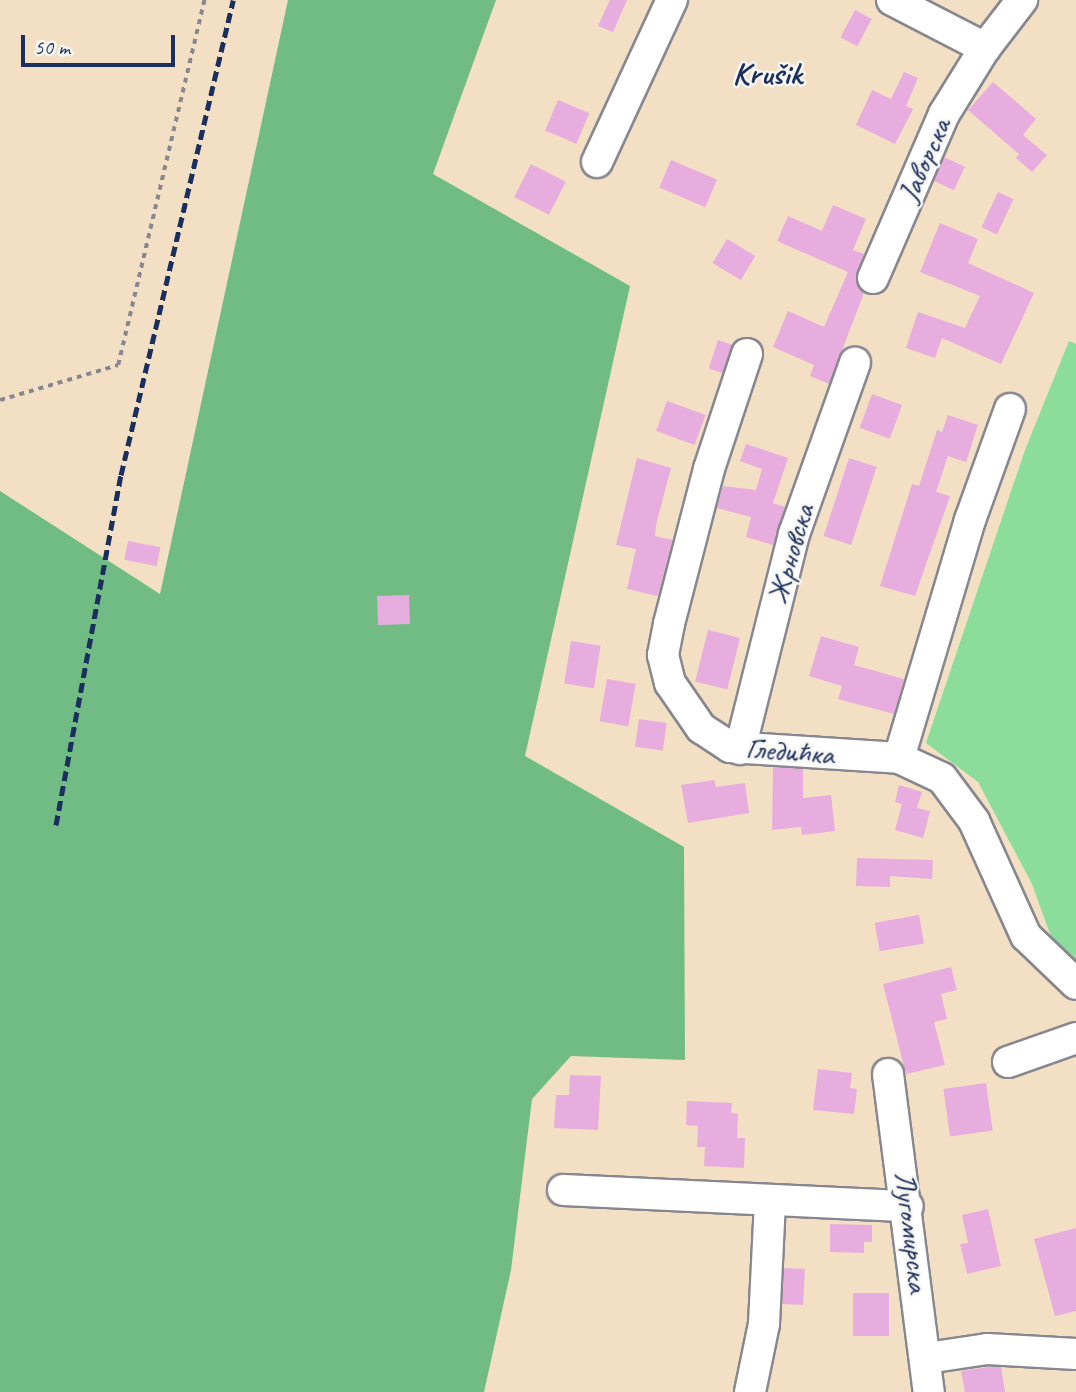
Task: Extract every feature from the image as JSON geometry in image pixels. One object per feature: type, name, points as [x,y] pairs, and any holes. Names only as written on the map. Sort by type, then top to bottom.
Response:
[{"type":"street","points":[[597,162],[673,0]]},
{"type":"street","points":[[892,0],[985,48]]},
{"type":"street","name":"Јаворска","points":[[873,278],[944,114],[985,48],[1022,0]]},
{"type":"street","name":"Гледићка","points":[[747,354],[709,469],[663,655],[670,683],[701,728],[740,749],[900,758],[931,770],[956,793],[974,821],[1022,929],[1076,984]]},
{"type":"street","name":"Жрновска","points":[[740,749],[793,534],[855,363]]},
{"type":"street","points":[[900,758],[970,520],[1010,409]]},
{"type":"street","points":[[1008,1062],[1076,1038]]},
{"type":"street","name":"Лугомирска","points":[[888,1074],[908,1206],[929,1392]]},
{"type":"street","points":[[562,1190],[908,1206]]},
{"type":"street","points":[[750,1392],[764,1324],[770,1201]]},
{"type":"street","points":[[927,1358],[987,1349],[1076,1354]]},
{"type":"path","points":[[0,400],[118,365],[204,0]]},
{"type":"green space","points":[[288,0],[496,0],[433,174],[630,286],[525,756],[684,847],[685,1060],[571,1056],[532,1099],[511,1270],[484,1392],[0,1392],[0,491],[160,594]]},
{"type":"green space","points":[[1069,341],[1076,344],[1076,970],[1058,956],[1032,884],[978,782],[926,743],[1025,450]]},
{"type":"building","points":[[610,0],[627,0],[613,32],[598,26]]},
{"type":"building","points":[[855,10],[872,19],[857,46],[840,37]]},
{"type":"building","points":[[904,72],[918,78],[906,106],[913,109],[895,144],[856,125],[872,90],[891,99]]},
{"type":"building","points":[[993,82],[1036,119],[1023,135],[1047,155],[1032,172],[1016,158],[1019,154],[968,110]]},
{"type":"building","points":[[558,100],[589,113],[576,144],[545,130]]},
{"type":"building","points":[[944,157],[965,167],[954,190],[933,181]]},
{"type":"building","points":[[671,160],[717,180],[705,207],[659,188]]},
{"type":"building","points":[[531,164],[566,182],[549,215],[514,197]]},
{"type":"building","points":[[998,192],[1013,199],[997,235],[982,227]]},
{"type":"building","points":[[833,205],[866,219],[853,250],[864,254],[856,279],[864,293],[829,384],[810,376],[814,365],[773,347],[788,311],[824,327],[848,272],[777,241],[788,216],[822,231]]},
{"type":"building","points":[[940,223],[978,239],[968,263],[1034,293],[1001,364],[942,338],[935,358],[906,348],[918,312],[965,328],[980,296],[920,272]]},
{"type":"building","points":[[727,239],[755,256],[741,280],[713,263]]},
{"type":"building","points":[[718,340],[733,345],[724,373],[709,369]]},
{"type":"building","points":[[872,394],[902,405],[890,439],[860,428]]},
{"type":"building","points":[[667,401],[706,415],[695,445],[656,431]]},
{"type":"building","points":[[948,415],[978,425],[966,462],[948,456],[936,492],[950,496],[915,596],[880,586],[912,484],[919,486],[937,430],[942,432]]},
{"type":"building","points":[[746,444],[788,458],[773,503],[785,507],[773,545],[746,537],[751,517],[717,508],[723,486],[756,490],[762,469],[740,461]]},
{"type":"building","points":[[637,458],[671,468],[655,536],[673,540],[658,596],[627,589],[636,549],[616,545]]},
{"type":"building","points":[[849,458],[877,467],[851,545],[824,536]]},
{"type":"building","points":[[128,541],[160,547],[157,566],[124,560]]},
{"type":"building","points":[[409,595],[410,624],[378,625],[377,596]]},
{"type":"building","points":[[708,630],[740,638],[727,689],[695,681]]},
{"type":"building","points":[[821,636],[859,647],[854,665],[904,679],[894,714],[838,699],[842,686],[809,676]]},
{"type":"building","points":[[571,641],[601,646],[594,688],[564,683]]},
{"type":"building","points":[[607,679],[636,684],[628,726],[600,721]]},
{"type":"building","points":[[639,719],[667,723],[663,751],[635,747]]},
{"type":"building","points":[[773,767],[803,769],[803,798],[831,795],[835,831],[802,835],[801,827],[772,830]]},
{"type":"building","points":[[714,780],[716,787],[745,783],[749,813],[688,823],[681,785]]},
{"type":"building","points":[[899,785],[922,792],[917,808],[930,811],[923,838],[895,830],[902,804],[895,802]]},
{"type":"building","points":[[857,858],[933,860],[932,879],[890,876],[890,887],[856,886]]},
{"type":"building","points":[[919,915],[924,944],[880,951],[875,923]]},
{"type":"building","points":[[951,967],[957,990],[941,994],[947,1019],[934,1022],[945,1065],[906,1074],[883,984]]},
{"type":"building","points":[[818,1069],[852,1073],[850,1088],[857,1089],[854,1114],[813,1110]]},
{"type":"building","points":[[570,1075],[601,1076],[598,1130],[554,1128],[556,1095],[569,1095]]},
{"type":"building","points":[[986,1083],[993,1131],[950,1137],[943,1089]]},
{"type":"building","points":[[687,1101],[732,1103],[731,1113],[738,1114],[737,1138],[745,1138],[744,1168],[704,1166],[705,1147],[697,1147],[698,1126],[686,1125]]},
{"type":"building","points":[[988,1209],[1001,1266],[967,1274],[960,1244],[968,1243],[962,1215]]},
{"type":"building","points":[[830,1224],[872,1225],[872,1242],[864,1242],[864,1253],[830,1252]]},
{"type":"building","points":[[1076,1228],[1076,1311],[1055,1316],[1034,1239]]},
{"type":"building","points":[[784,1268],[805,1269],[803,1305],[782,1304]]},
{"type":"building","points":[[853,1293],[889,1293],[889,1336],[853,1336]]},
{"type":"building","points":[[1001,1367],[1005,1392],[965,1392],[961,1371]]},
{"type":"railway","points":[[56,825],[121,475],[233,0]]},
{"type":"district","name":"Krušik","points":[[767,74]]}]
